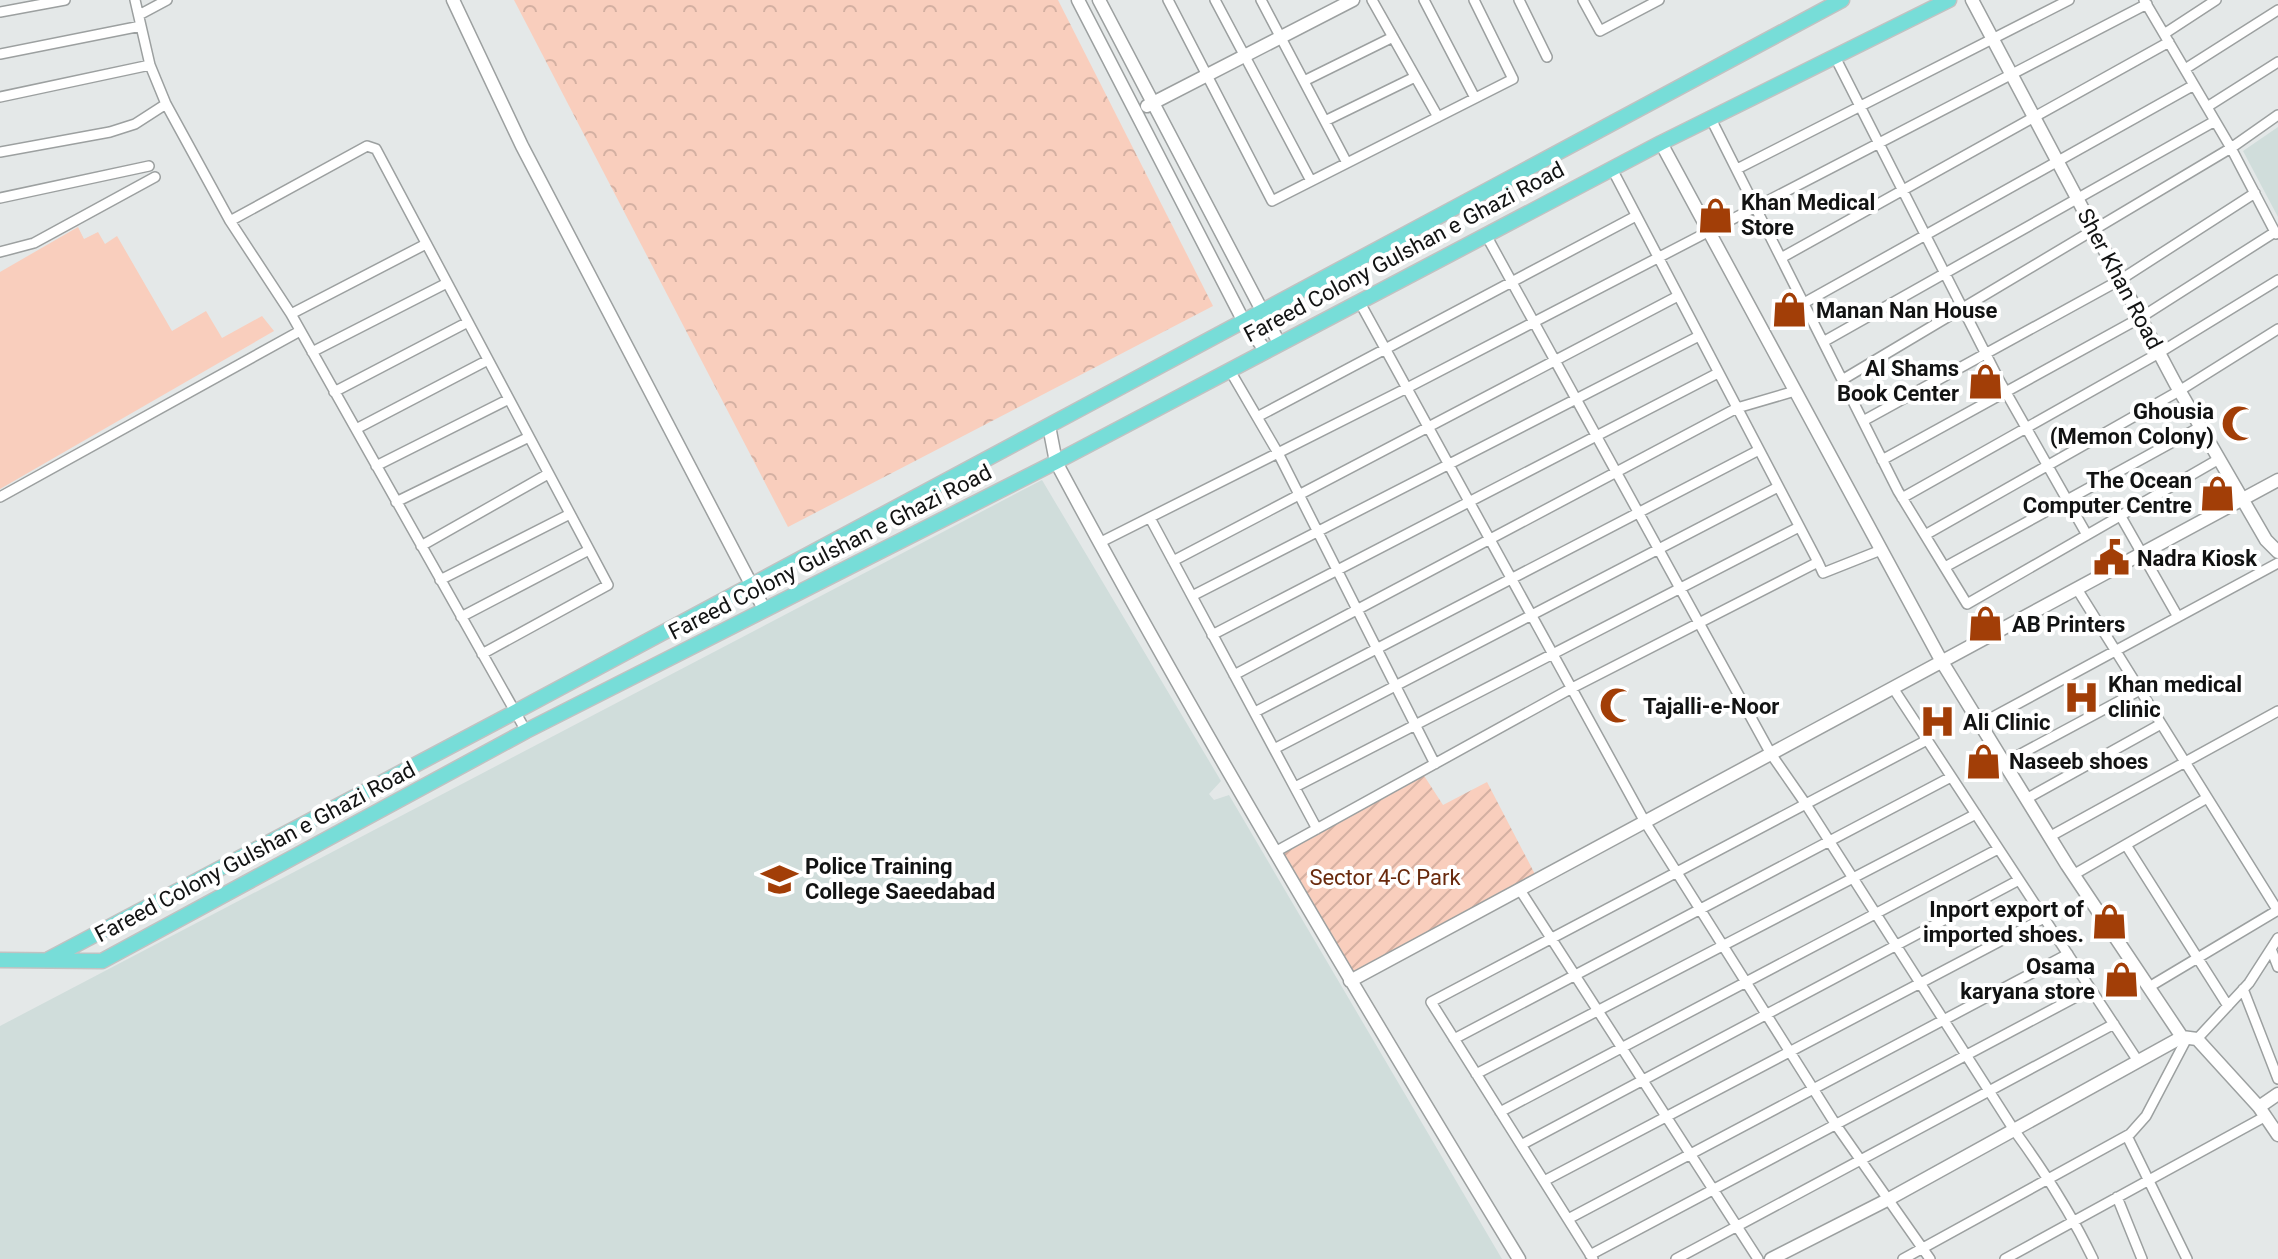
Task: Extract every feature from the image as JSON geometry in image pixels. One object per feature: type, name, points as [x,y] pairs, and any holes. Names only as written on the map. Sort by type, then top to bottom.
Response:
[{"type":"main road","name":"Fareed Colony Gulshan e Ghazi Road","points":[[46,961],[1842,0]]},
{"type":"main road","name":"Fareed Colony Gulshan e Ghazi Road","points":[[46,961],[102,961],[526,731],[1056,462],[1661,143],[1949,0]]},
{"type":"main road","points":[[0,960],[46,961]]},
{"type":"street","points":[[0,12],[65,0]]},
{"type":"street","points":[[135,0],[150,65],[166,104],[230,221],[291,314],[526,731]]},
{"type":"street","points":[[139,15],[167,0]]},
{"type":"street","points":[[453,0],[522,146],[764,609]]},
{"type":"street","points":[[1078,0],[1243,320],[1272,346]]},
{"type":"street","points":[[1099,0],[1261,311],[1272,346]]},
{"type":"street","points":[[1168,0],[1272,201],[1513,79],[1474,0]]},
{"type":"street","points":[[1215,0],[1311,181]]},
{"type":"street","points":[[1261,0],[1347,163]]},
{"type":"street","points":[[1137,111],[1353,0]]},
{"type":"street","points":[[1372,0],[1438,117]]},
{"type":"street","points":[[1424,0],[1475,98]]},
{"type":"street","points":[[1519,0],[1547,57]]},
{"type":"street","points":[[1583,0],[1600,31],[1659,0]]},
{"type":"street","points":[[1631,0],[1637,11]]},
{"type":"street","name":"Sher Khan Road","points":[[1972,0],[2179,391],[2266,540],[2278,552]]},
{"type":"street","points":[[1737,169],[2069,0]]},
{"type":"street","points":[[1781,258],[2034,117],[2167,38],[2216,0]]},
{"type":"street","points":[[1099,543],[1407,388],[2011,75],[2145,2],[2231,148],[2277,234],[2140,318],[1882,460]]},
{"type":"street","points":[[2185,69],[2278,10]]},
{"type":"street","points":[[0,54],[141,26]]},
{"type":"street","points":[[1304,81],[1393,37]]},
{"type":"street","points":[[1835,57],[1985,354],[2087,535]]},
{"type":"street","points":[[2207,107],[2278,62]]},
{"type":"street","points":[[0,97],[150,65]]},
{"type":"street","points":[[1325,121],[1415,77]]},
{"type":"street","points":[[1804,303],[2194,85]]},
{"type":"street","points":[[0,152],[110,132],[135,124],[166,104]]},
{"type":"street","points":[[1842,380],[2231,148],[2278,115]]},
{"type":"street","points":[[1711,119],[1902,498],[1967,604],[2219,459]]},
{"type":"street","points":[[1823,342],[2215,121]]},
{"type":"street","points":[[1661,143],[1942,662],[2049,837],[2149,987],[2189,1038],[2263,1112],[2278,1135]]},
{"type":"street","points":[[230,221],[367,146],[376,149],[608,585],[482,654]]},
{"type":"street","points":[[0,198],[149,166]]},
{"type":"street","points":[[1612,169],[1823,573],[1881,550]]},
{"type":"street","points":[[0,252],[34,243],[155,177]]},
{"type":"street","points":[[1863,421],[2120,280],[2255,193]]},
{"type":"street","points":[[1257,417],[1636,216]]},
{"type":"street","points":[[1486,235],[1771,754],[2014,1130],[2050,1179],[2093,1259]]},
{"type":"street","points":[[291,314],[426,244]]},
{"type":"street","points":[[1902,498],[2159,353],[2278,280]]},
{"type":"street","points":[[312,352],[447,283]]},
{"type":"street","points":[[1173,561],[1678,296]]},
{"type":"street","points":[[1359,301],[1645,822],[1836,1125],[1930,1259]]},
{"type":"street","points":[[334,392],[468,322]]},
{"type":"street","points":[[1925,535],[2179,391],[2278,329]]},
{"type":"street","points":[[0,497],[300,331]]},
{"type":"street","points":[[1192,596],[1699,336]]},
{"type":"street","points":[[356,429],[488,360]]},
{"type":"street","points":[[1229,369],[1278,453],[1435,764]]},
{"type":"street","points":[[1212,635],[1718,373]]},
{"type":"street","points":[[1234,675],[1737,408],[1795,391]]},
{"type":"street","points":[[376,466],[509,399]]},
{"type":"street","points":[[1049,426],[1056,462],[1099,543],[1350,981],[1519,1259]]},
{"type":"street","points":[[1945,567],[2200,427]]},
{"type":"street","points":[[396,502],[529,437]]},
{"type":"street","points":[[1255,712],[1759,450]]},
{"type":"street","points":[[421,546],[548,474]]},
{"type":"street","points":[[1350,981],[2278,480]]},
{"type":"street","points":[[1274,749],[1778,487]]},
{"type":"street","points":[[440,580],[570,514]]},
{"type":"street","points":[[2120,515],[2178,617]]},
{"type":"street","points":[[1150,518],[1317,829]]},
{"type":"street","points":[[1295,787],[1799,527]]},
{"type":"street","points":[[461,617],[589,550]]},
{"type":"street","points":[[1275,852],[1572,688],[1818,562]]},
{"type":"street","points":[[1980,724],[2278,563]]},
{"type":"street","points":[[2077,589],[2278,911],[2149,987]]},
{"type":"street","points":[[1893,688],[2138,1061]]},
{"type":"street","points":[[2004,763],[2140,690]]},
{"type":"street","points":[[2049,837],[2278,711]]},
{"type":"street","points":[[2026,799],[2161,724]]},
{"type":"street","points":[[1927,740],[1431,1002],[1592,1257],[2091,989]]},
{"type":"street","points":[[1454,1039],[1951,777]]},
{"type":"street","points":[[2073,875],[2207,798]]},
{"type":"street","points":[[1476,1074],[1976,814]]},
{"type":"street","points":[[2126,845],[2228,1006]]},
{"type":"street","points":[[1500,1112],[1998,849]]},
{"type":"street","points":[[1521,1145],[2019,880]]},
{"type":"street","points":[[1520,890],[1758,1259]]},
{"type":"street","points":[[1544,1181],[2044,918]]},
{"type":"street","points":[[1771,1259],[1887,1200],[2138,1061],[2189,1038],[2228,1006],[2278,938]]},
{"type":"street","points":[[2271,949],[2278,967]]},
{"type":"street","points":[[1568,1219],[2068,954]]},
{"type":"street","points":[[2243,989],[2278,1079]]},
{"type":"street","points":[[1676,1259],[2114,1024]]},
{"type":"street","points":[[1903,1259],[2127,1136],[2146,1116],[2189,1038]]},
{"type":"street","points":[[2005,1259],[2263,1112],[2278,1094]]},
{"type":"street","points":[[2127,1136],[2187,1259]]},
{"type":"street","points":[[2117,1197],[2142,1259]]},
{"type":"shaded area","points":[[2278,127],[2278,217],[2243,151]]},
{"type":"shaded area","name":"Police Training College Saeedabad","points":[[1042,480],[1221,781],[1209,794],[1214,800],[1229,795],[1502,1259],[0,1259],[0,1026]]},
{"type":"green space","points":[[514,0],[1058,0],[1213,306],[788,527]]},
{"type":"green space","points":[[78,227],[84,239],[98,232],[105,244],[117,236],[172,331],[206,311],[222,338],[262,316],[274,331],[0,489],[0,272]]},
{"type":"green space","name":"Sector 4-C Park","points":[[1421,771],[1443,805],[1487,782],[1538,880],[1350,981],[1275,852]]},
{"type":"place","name":"Khan Medical Store","points":[[1715,215]]},
{"type":"place","name":"Manan Nan House","points":[[1790,310]]},
{"type":"place","name":"Al Shams Book Center","points":[[1985,381]]},
{"type":"place","name":"Ghousia (Memon Colony)","points":[[2240,424]]},
{"type":"place","name":"The Ocean Computer Centre","points":[[2218,493]]},
{"type":"place","name":"Nadra Kiosk","points":[[2111,558]]},
{"type":"place","name":"AB Printers","points":[[1986,624]]},
{"type":"place","name":"Khan medical clinic","points":[[2082,697]]},
{"type":"place","name":"Tajalli-e-Noor","points":[[1617,706]]},
{"type":"place","name":"Ali Clinic","points":[[1937,722]]},
{"type":"place","name":"Naseeb shoes","points":[[1983,761]]},
{"type":"place","name":"Police Training College Saeedabad","points":[[779,879]]},
{"type":"place","name":"Inport export of imported shoes.","points":[[2110,922]]},
{"type":"place","name":"Osama karyana store","points":[[2121,979]]}]
